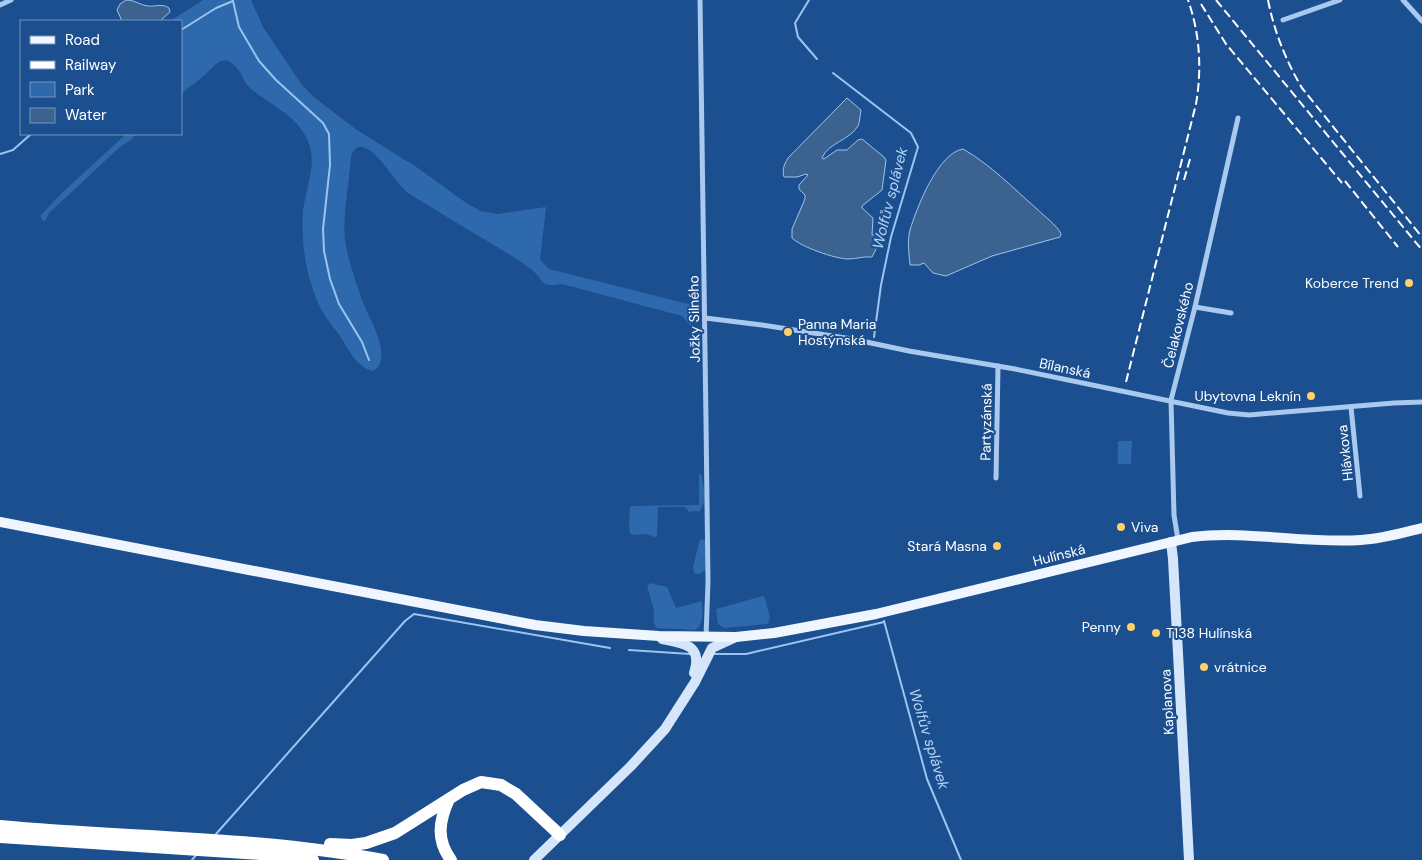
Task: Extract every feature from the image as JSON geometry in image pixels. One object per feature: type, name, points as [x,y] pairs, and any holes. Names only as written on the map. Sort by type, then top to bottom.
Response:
[{"type":"highway","points":[[268,845],[281,841],[352,845],[366,843],[395,833],[463,790],[481,782],[501,786],[522,799],[560,835]]},
{"type":"highway","points":[[448,799],[440,833],[443,847],[451,860]]},
{"type":"highway","points":[[0,826],[225,841],[358,855],[383,860]]},
{"type":"highway","points":[[0,837],[211,851],[313,860]]},
{"type":"main road","name":"Hulínská","points":[[0,522],[508,621],[576,630],[649,636],[706,637],[736,637],[782,632],[876,614],[1174,541],[1207,535],[1243,535],[1313,540],[1361,540],[1383,538],[1422,528]]},
{"type":"street","points":[[0,6],[11,0]]},
{"type":"street","name":"Jožky Silného","points":[[700,0],[708,582],[706,637]]},
{"type":"street","points":[[1283,20],[1340,0]]},
{"type":"street","points":[[1403,0],[1422,21]]},
{"type":"street","name":"Čelakovského","points":[[1174,541],[1171,400],[1238,118]]},
{"type":"street","points":[[1194,307],[1231,313]]},
{"type":"street","name":"Bílanská","points":[[705,318],[797,330],[998,366],[1228,413],[1249,414],[1394,402],[1422,402]]},
{"type":"street","name":"Partyzánská","points":[[996,478],[998,366]]},
{"type":"street","name":"Hlávkova","points":[[1351,407],[1360,496]]},
{"type":"street","name":"Kaplanova","points":[[1174,541],[1173,558],[1189,860]]},
{"type":"street","points":[[649,636],[685,644],[696,653],[696,668],[688,692]]},
{"type":"street","points":[[688,692],[701,661],[706,637]]},
{"type":"street","points":[[534,860],[665,729],[698,676],[712,648],[736,637]]},
{"type":"green space","points":[[203,0],[251,0],[263,27],[302,85],[315,98],[357,130],[418,168],[480,211],[498,214],[546,207],[540,260],[549,269],[692,305],[691,326],[682,316],[562,284],[545,284],[533,271],[516,259],[408,193],[375,154],[363,147],[358,147],[352,153],[351,158],[344,226],[354,276],[380,344],[381,356],[379,366],[373,371],[367,369],[357,362],[326,317],[314,294],[311,283],[304,248],[303,212],[312,159],[308,141],[303,132],[290,117],[250,88],[237,68],[230,62],[218,62],[182,93],[182,20],[172,20]]},
{"type":"green space","points":[[125,135],[135,135],[49,213],[45,221],[43,221],[40,216]]},
{"type":"green space","points":[[1118,441],[1132,441],[1131,464],[1118,464]]},
{"type":"green space","points":[[699,474],[701,474],[703,484],[704,504],[699,512],[689,512],[685,507],[658,507],[657,536],[630,534],[631,506],[699,505]]},
{"type":"green space","points":[[700,539],[705,540],[705,570],[700,574],[694,573],[693,567]]},
{"type":"green space","points":[[650,583],[667,587],[676,608],[702,601],[702,617],[698,627],[695,630],[656,628],[654,610],[647,586]]},
{"type":"green space","points":[[763,596],[770,618],[768,624],[724,628],[718,624],[716,609]]},
{"type":"water","points":[[126,0],[148,6],[164,6],[169,8],[170,12],[161,20],[122,20],[117,10],[120,4]]},
{"type":"water","points":[[847,98],[861,110],[858,126],[850,135],[829,149],[822,158],[824,159],[837,150],[847,150],[858,140],[862,139],[886,160],[882,190],[862,206],[873,218],[872,235],[880,234],[879,243],[872,257],[848,259],[819,252],[792,238],[792,229],[805,199],[805,195],[799,189],[799,185],[808,175],[784,177],[783,172],[788,158]]},
{"type":"water","points":[[963,149],[992,169],[1050,221],[1061,234],[1060,237],[992,256],[946,276],[933,273],[924,263],[910,265],[909,234],[923,195],[945,160]]},
{"type":"waterway","name":"Wolfův splávek","points":[[809,0],[795,23],[798,37],[817,59]]},
{"type":"waterway","points":[[233,1],[239,27],[259,61],[276,80],[323,123],[329,134],[330,165],[323,229],[324,251],[330,279],[339,304],[362,342],[369,360]]},
{"type":"waterway","points":[[182,29],[216,8],[233,1]]},
{"type":"waterway","name":"Wolfův splávek","points":[[833,73],[911,133],[918,147],[891,237],[881,285],[874,337]]},
{"type":"waterway","points":[[0,154],[13,150],[30,135]]},
{"type":"waterway","points":[[216,834],[405,621],[414,614],[610,648]]},
{"type":"waterway","name":"Wolfův splávek","points":[[884,621],[927,779],[961,860]]},
{"type":"waterway","points":[[715,654],[746,654],[884,622]]},
{"type":"waterway","points":[[629,650],[690,654]]},
{"type":"waterway","points":[[192,860],[197,854]]},
{"type":"railway","points":[[1126,382],[1196,104],[1199,52],[1188,0]]},
{"type":"railway","points":[[1216,0],[1422,250]]},
{"type":"railway","points":[[1268,0],[1281,46],[1302,88],[1422,237]]},
{"type":"railway","points":[[1201,4],[1226,44],[1342,183]]},
{"type":"railway","points":[[1184,180],[1190,159]]},
{"type":"railway","points":[[1345,181],[1398,247]]},
{"type":"place","name":"Koberce Trend","points":[[1409,283]]},
{"type":"place","name":"Panna Maria Hostýnská","points":[[788,332]]},
{"type":"place","name":"Ubytovna Leknín","points":[[1311,396]]},
{"type":"place","name":"Viva","points":[[1121,527]]},
{"type":"place","name":"Stará Masna","points":[[997,546]]},
{"type":"place","name":"Penny","points":[[1131,627]]},
{"type":"place","name":"T138 Hulínská","points":[[1156,633]]},
{"type":"place","name":"vrátnice","points":[[1204,667]]}]
